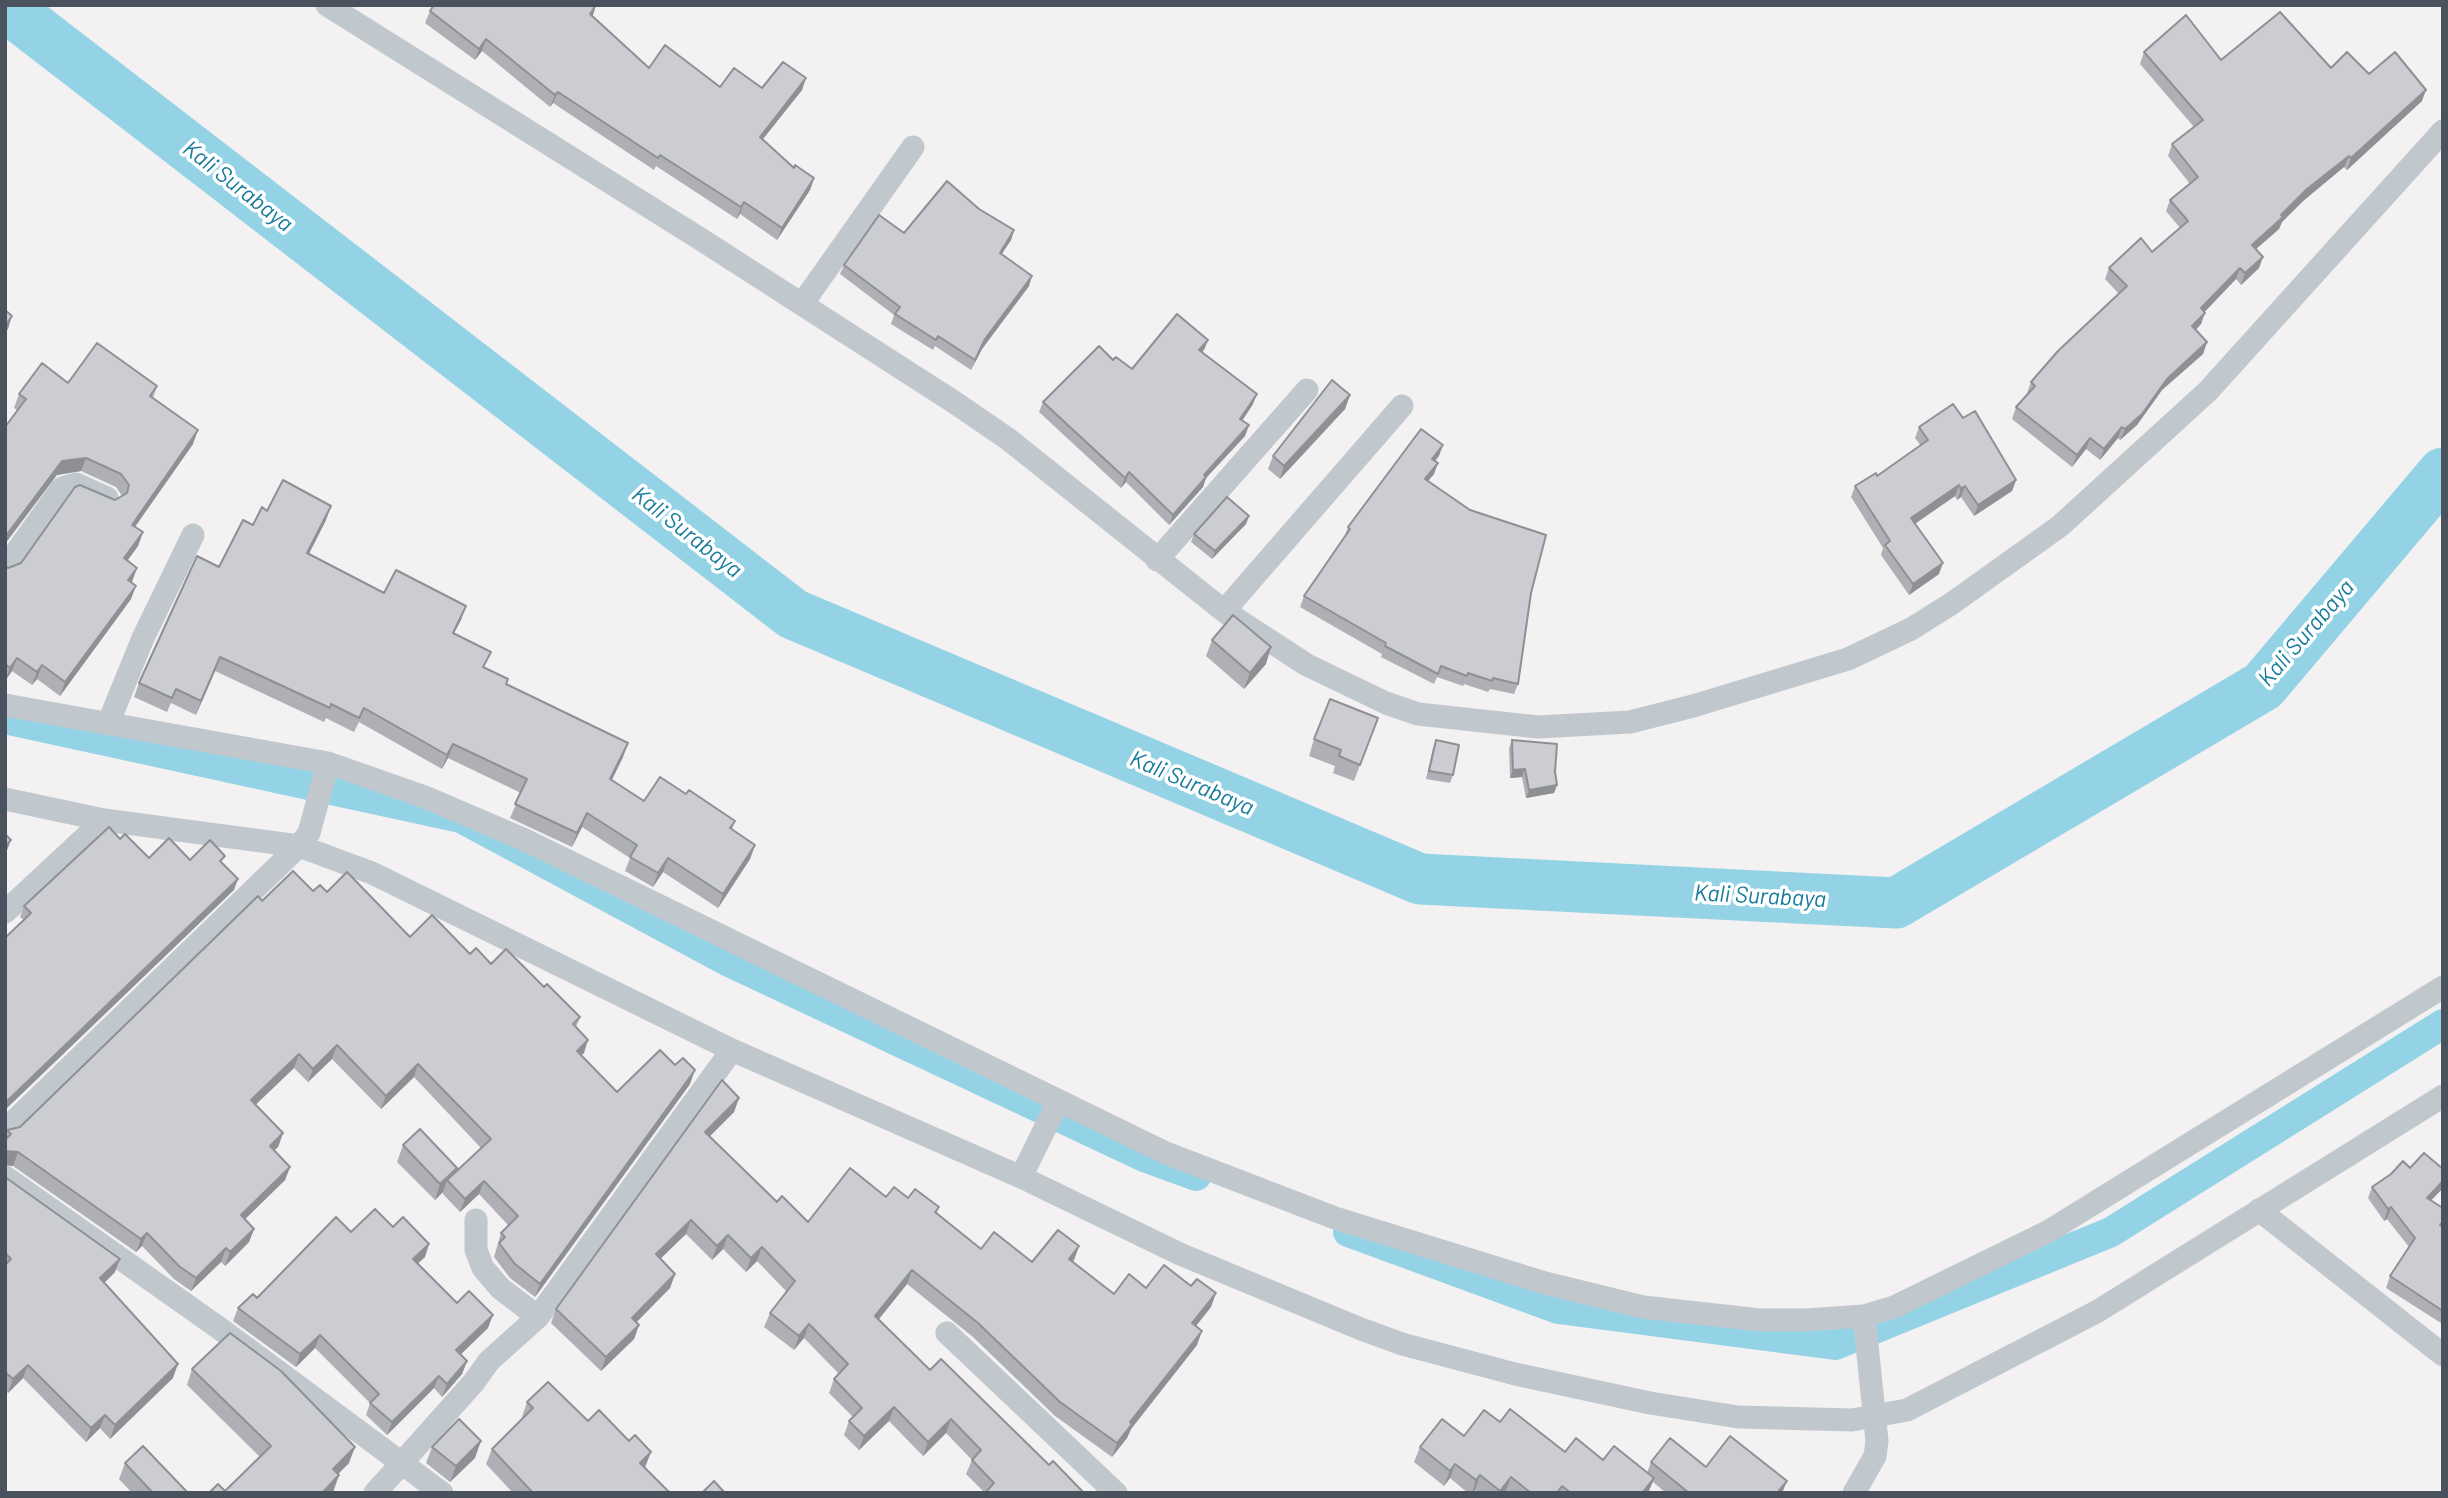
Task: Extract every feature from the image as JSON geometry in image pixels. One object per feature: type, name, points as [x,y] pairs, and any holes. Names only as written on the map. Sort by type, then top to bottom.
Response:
[{"type":"street","points":[[327,5],[802,304],[1008,439],[1224,611],[1307,665],[1386,703],[1438,718],[1538,727],[1630,722],[1693,706],[1848,659],[1911,629],[2060,526],[2208,391],[2443,131]]},
{"type":"street","points":[[802,304],[913,147]]},
{"type":"street","points":[[1157,560],[1307,390]]},
{"type":"street","points":[[1224,611],[1402,406]]},
{"type":"street","points":[[5,568],[62,488],[76,484],[110,500]]},
{"type":"street","points":[[108,724],[143,638],[193,535]]},
{"type":"street","points":[[5,705],[327,768],[425,797],[523,839],[1056,1106],[1166,1153],[1289,1201],[1597,1297],[1643,1307],[1760,1320],[1864,1320],[2049,1231],[2443,987]]},
{"type":"street","points":[[5,1130],[304,840],[327,768]]},
{"type":"street","points":[[5,799],[104,820],[304,840],[732,1050],[1023,1172],[1180,1254],[1402,1344],[1515,1374],[1738,1417],[1872,1419],[1906,1410],[2098,1311],[2443,1096]]},
{"type":"street","points":[[5,912],[104,820]]},
{"type":"street","points":[[375,1493],[474,1382],[489,1361],[538,1317],[732,1050]]},
{"type":"street","points":[[1023,1172],[1056,1106]]},
{"type":"street","points":[[5,1177],[226,1333],[442,1493]]},
{"type":"street","points":[[2259,1210],[2443,1355]]},
{"type":"street","points":[[475,1220],[476,1250],[482,1268],[499,1288],[538,1317]]},
{"type":"street","points":[[1854,1493],[1875,1456],[1877,1441],[1872,1419],[1864,1320]]},
{"type":"street","points":[[947,1333],[1116,1493]]},
{"type":"building","points":[[434,5],[596,5],[590,14],[649,68],[665,45],[720,87],[734,68],[762,88],[783,62],[806,78],[760,137],[794,168],[795,165],[814,178],[782,228],[744,202],[741,207],[660,155],[658,158],[558,92],[555,95],[486,39],[479,49],[430,11]]},
{"type":"building","points":[[2280,12],[2331,68],[2347,52],[2369,74],[2395,52],[2426,90],[2351,158],[2349,156],[2307,189],[2281,215],[2283,217],[2252,245],[2263,257],[2245,273],[2240,268],[2201,308],[2205,313],[2192,326],[2207,342],[2167,379],[2142,414],[2125,429],[2122,427],[2104,449],[2090,438],[2077,455],[2016,407],[2035,386],[2031,382],[2058,351],[2127,286],[2109,268],[2141,238],[2152,252],[2188,221],[2170,200],[2198,177],[2172,144],[2203,120],[2144,52],[2186,15],[2221,60]]},
{"type":"building","points":[[947,181],[979,209],[1014,230],[1000,253],[1032,276],[985,339],[975,360],[938,336],[936,340],[895,314],[900,307],[844,265],[879,215],[904,233]]},
{"type":"building","points":[[5,310],[12,316],[5,326]]},
{"type":"building","points":[[1177,314],[1208,340],[1199,350],[1257,394],[1240,419],[1249,425],[1204,475],[1206,477],[1173,515],[1129,472],[1125,478],[1043,402],[1099,346],[1113,360],[1116,357],[1132,369]]},
{"type":"building","points":[[97,343],[157,386],[150,396],[198,430],[132,525],[143,532],[124,558],[137,568],[128,580],[136,586],[65,682],[42,665],[37,672],[17,658],[10,668],[5,664],[5,566],[8,568],[21,563],[75,487],[80,485],[115,500],[127,493],[129,485],[121,474],[86,458],[62,461],[5,537],[5,427],[26,399],[19,394],[42,363],[68,383]]},
{"type":"building","points":[[1332,380],[1350,395],[1284,466],[1273,456]]},
{"type":"building","points":[[1953,404],[1963,418],[1975,411],[2016,480],[1978,505],[1965,486],[1961,489],[1959,485],[1911,518],[1943,563],[1913,584],[1885,545],[1890,541],[1855,486],[1876,473],[1877,476],[1928,440],[1919,427]]},
{"type":"building","points":[[1421,429],[1443,445],[1432,459],[1438,463],[1425,479],[1470,510],[1546,535],[1531,593],[1518,684],[1493,678],[1492,681],[1468,673],[1467,676],[1441,666],[1438,674],[1385,646],[1386,643],[1304,596],[1350,529],[1348,527]]},
{"type":"building","points":[[283,480],[331,506],[307,553],[384,593],[396,570],[466,606],[453,633],[491,652],[483,667],[508,679],[506,684],[628,743],[610,779],[644,801],[660,777],[686,794],[689,790],[735,821],[730,828],[755,845],[723,894],[668,858],[658,873],[630,857],[637,845],[587,813],[577,833],[515,804],[527,779],[453,744],[447,755],[364,708],[359,718],[331,704],[330,708],[220,657],[201,701],[176,689],[172,698],[139,683],[197,556],[219,567],[243,520],[253,525],[262,507],[267,511]]},
{"type":"building","points":[[1227,497],[1249,516],[1215,551],[1194,534]]},
{"type":"building","points":[[1233,615],[1271,647],[1250,673],[1212,640]]},
{"type":"building","points":[[1330,699],[1378,718],[1360,765],[1339,756],[1341,750],[1314,739]]},
{"type":"building","points":[[1436,740],[1459,745],[1453,775],[1429,771]]},
{"type":"building","points":[[1512,740],[1557,744],[1557,785],[1529,790],[1525,769],[1513,770]]},
{"type":"building","points":[[109,827],[120,839],[125,834],[149,858],[169,838],[190,860],[210,840],[225,856],[220,861],[238,879],[5,1103],[5,938],[31,913],[24,906]]},
{"type":"building","points":[[5,834],[11,840],[5,846]]},
{"type":"building","points":[[293,871],[313,891],[320,885],[327,892],[347,872],[410,937],[432,915],[470,954],[476,948],[491,964],[506,949],[544,987],[547,984],[580,1017],[573,1024],[588,1040],[577,1051],[617,1092],[660,1050],[675,1065],[683,1058],[695,1070],[540,1284],[515,1264],[499,1243],[505,1237],[501,1233],[518,1216],[484,1181],[465,1199],[447,1180],[491,1139],[418,1064],[386,1096],[337,1045],[313,1069],[299,1054],[251,1100],[283,1133],[270,1146],[290,1167],[241,1215],[254,1229],[230,1252],[226,1248],[196,1278],[179,1266],[147,1233],[141,1239],[18,1152],[5,1151],[5,1140],[11,1134],[7,1130],[20,1127],[258,896],[262,901]]},
{"type":"building","points":[[722,1080],[739,1098],[705,1132],[777,1202],[782,1196],[808,1222],[850,1168],[886,1197],[894,1187],[908,1198],[915,1189],[939,1207],[935,1212],[981,1249],[994,1232],[1032,1262],[1058,1230],[1079,1246],[1069,1259],[1114,1294],[1129,1274],[1146,1288],[1164,1265],[1191,1286],[1197,1279],[1216,1293],[1192,1323],[1202,1331],[1130,1422],[1132,1424],[1117,1443],[1060,1402],[978,1323],[912,1270],[875,1316],[930,1370],[941,1359],[1049,1465],[1053,1461],[1084,1493],[985,1493],[994,1483],[972,1460],[981,1450],[951,1419],[928,1442],[894,1407],[864,1436],[849,1421],[862,1408],[834,1379],[848,1364],[809,1324],[799,1336],[770,1313],[795,1281],[762,1247],[751,1258],[728,1235],[717,1246],[691,1220],[656,1254],[675,1274],[632,1318],[639,1325],[606,1357],[556,1309]]},
{"type":"building","points":[[420,1129],[457,1168],[440,1184],[403,1145]]},
{"type":"building","points":[[2424,1153],[2443,1169],[2443,1181],[2427,1198],[2443,1208],[2443,1221],[2440,1225],[2443,1227],[2443,1311],[2390,1276],[2415,1238],[2372,1187],[2391,1174],[2403,1161],[2410,1168]]},
{"type":"building","points":[[5,1177],[120,1259],[100,1278],[178,1364],[115,1425],[105,1415],[91,1428],[28,1365],[13,1379],[5,1372],[5,1265],[11,1259],[5,1253]]},
{"type":"building","points":[[375,1209],[393,1227],[403,1217],[429,1244],[413,1259],[457,1303],[469,1291],[493,1315],[456,1350],[467,1361],[447,1384],[439,1376],[392,1422],[370,1403],[379,1394],[320,1335],[300,1354],[238,1308],[253,1294],[257,1298],[336,1217],[351,1232]]},
{"type":"building","points":[[230,1333],[281,1371],[355,1447],[333,1469],[339,1475],[324,1493],[209,1493],[218,1484],[225,1491],[271,1446],[192,1369]]},
{"type":"building","points":[[548,1382],[588,1421],[599,1410],[629,1441],[635,1435],[651,1452],[640,1463],[670,1493],[533,1493],[492,1449],[533,1408],[527,1402]]},
{"type":"building","points":[[1510,1409],[1565,1452],[1576,1438],[1603,1460],[1614,1446],[1654,1478],[1642,1493],[1571,1493],[1562,1486],[1557,1493],[1531,1493],[1511,1477],[1500,1491],[1480,1475],[1476,1480],[1455,1464],[1450,1471],[1420,1447],[1442,1419],[1464,1436],[1484,1410],[1500,1422]]},
{"type":"building","points":[[459,1419],[481,1441],[456,1466],[432,1447]]},
{"type":"building","points":[[1730,1436],[1787,1481],[1777,1493],[1689,1493],[1651,1462],[1670,1438],[1706,1467]]},
{"type":"building","points":[[143,1446],[188,1493],[153,1493],[125,1463]]},
{"type":"building","points":[[714,1481],[725,1493],[702,1493]]},
{"type":"waterway","name":"Kali Surabaya","points":[[5,6],[793,614],[1420,879],[1896,903],[2263,686],[2443,473]]},
{"type":"waterway","points":[[5,719],[461,818],[729,962],[1144,1157],[1196,1176]]},
{"type":"waterway","points":[[1348,1232],[1558,1309],[1835,1345],[2111,1232],[2443,1024]]}]
